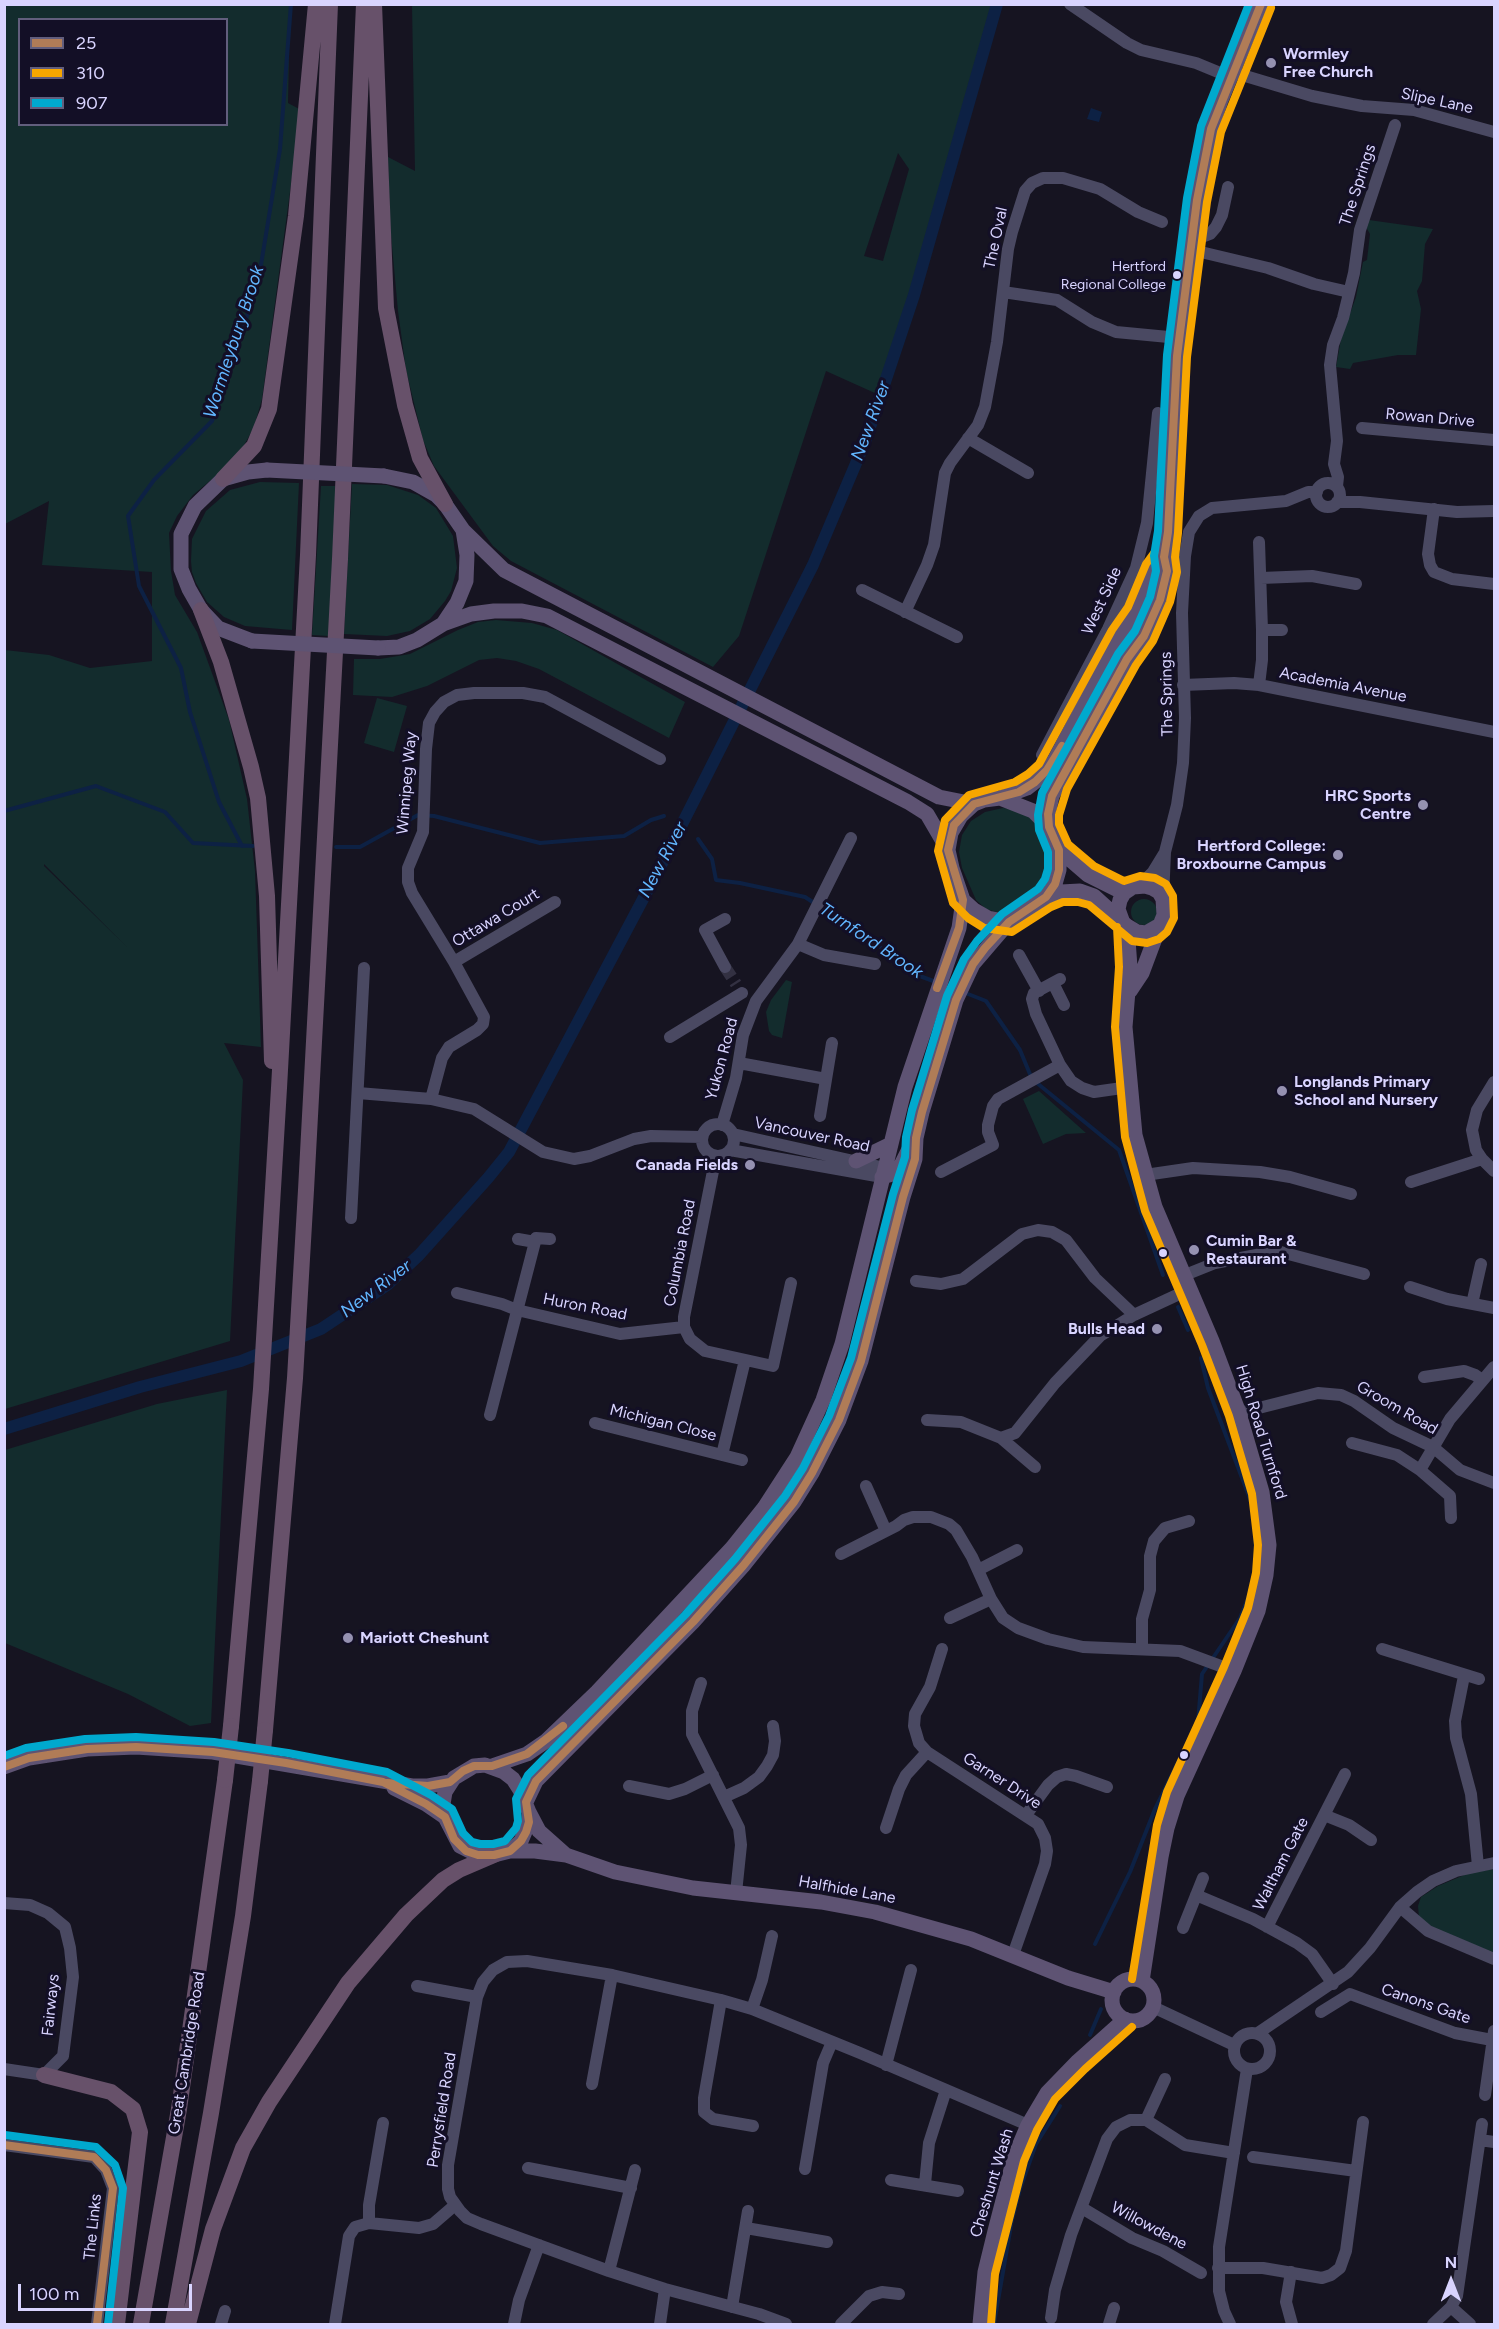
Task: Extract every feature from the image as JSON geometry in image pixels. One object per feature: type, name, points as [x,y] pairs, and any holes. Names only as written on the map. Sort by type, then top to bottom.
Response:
[{"type":"highway","points":[[223,479],[254,446],[269,409],[296,216],[316,4]]},
{"type":"highway","name":"Great Cambridge Road","points":[[141,2325],[179,2109],[225,1780],[261,1389],[308,544],[330,4]]},
{"type":"highway","name":"Great Cambridge Road","points":[[173,2325],[243,1916],[265,1730],[295,1378],[335,665],[364,4]]},
{"type":"highway","points":[[374,4],[386,308],[405,405],[420,458],[445,504]]},
{"type":"highway","points":[[201,610],[221,662],[258,798],[267,896],[270,1055],[279,1088]]},
{"type":"highway","points":[[188,2325],[213,2229],[243,2148],[268,2102],[348,1983],[406,1915],[443,1880],[466,1866],[502,1853]]},
{"type":"highway","points":[[44,2075],[111,2092],[133,2109],[141,2132],[117,2325]]},
{"type":"main road","points":[[1046,897],[1059,870],[1059,850],[1049,827],[1048,814],[1052,796],[1127,660],[1140,642],[1157,607],[1167,571],[1164,557],[1168,532],[1179,338],[1191,236],[1211,129],[1231,74],[1261,4]]},
{"type":"main road","points":[[4,1767],[29,1758],[87,1749],[136,1747],[213,1752],[383,1782],[428,1786],[450,1782],[463,1771],[474,1766],[492,1766],[526,1754],[546,1741],[588,1701],[732,1548],[782,1483],[809,1432],[833,1374],[855,1297],[906,1086],[959,928],[963,900],[948,850],[927,814],[908,802],[762,729],[547,616],[522,610],[471,614],[443,624],[417,640],[399,647],[378,648],[252,641],[218,628],[201,610],[181,569],[181,534],[195,506],[223,479],[248,472],[267,470],[384,476],[413,482],[436,495],[445,504],[462,530],[504,570],[939,797],[974,804]]},
{"type":"main road","points":[[443,624],[457,603],[466,581],[467,555],[462,530]]},
{"type":"main road","points":[[948,850],[954,825],[974,804],[1027,788],[1047,770],[1115,632],[1137,612],[1156,568],[1164,557]]},
{"type":"main road","points":[[1115,632],[1126,640],[1127,660]]},
{"type":"main road","points":[[1000,798],[1033,811],[1049,827]]},
{"type":"main road","points":[[1059,850],[1088,875],[1124,894]]},
{"type":"main road","points":[[1126,929],[1118,906],[1124,894],[1139,886],[1152,888],[1159,892],[1163,899],[1164,915],[1142,973],[1129,993]]},
{"type":"main road","points":[[450,1782],[443,1804],[445,1817],[459,1846],[478,1855],[502,1853],[521,1841],[526,1832],[527,1807],[536,1781],[686,1630],[743,1566],[794,1502],[812,1473],[839,1420],[861,1361],[916,1153],[916,1138],[934,1067],[956,1000],[967,976],[985,948],[1009,922],[1046,897],[1061,892],[1080,891],[1094,896],[1126,929],[1146,933],[1160,925]]},
{"type":"main road","points":[[963,900],[988,918],[1009,922]]},
{"type":"main road","name":"High Road Turnford","points":[[1126,929],[1129,993],[1125,1027],[1135,1136],[1155,1207],[1239,1413],[1263,1492],[1269,1545],[1266,1575],[1258,1611],[1234,1671],[1190,1764],[1172,1814],[1161,1857],[1142,1981]]},
{"type":"main road","points":[[886,1173],[901,1165],[907,1150],[916,1138]]},
{"type":"main road","points":[[856,1161],[891,1144]]},
{"type":"main road","points":[[886,1173],[906,1188]]},
{"type":"main road","points":[[492,1766],[513,1779],[527,1807]]},
{"type":"main road","points":[[383,1782],[426,1804],[445,1817]]},
{"type":"main road","name":"Halfhide Lane","points":[[527,1807],[538,1831],[566,1855]]},
{"type":"main road","name":"Halfhide Lane","points":[[502,1853],[535,1851],[566,1855],[615,1872],[648,1880],[821,1902],[875,1912],[941,1929],[1068,1978],[1114,1992]]},
{"type":"main road","points":[[1130,1979],[1142,1981],[1149,1985],[1154,1995],[1153,2007],[1146,2017],[1139,2020],[1125,2019],[1116,2013],[1113,2005],[1114,1992],[1119,1985],[1130,1979]]},
{"type":"main road","name":"Cheshunt Wash","points":[[980,2325],[986,2272],[995,2231],[1014,2158],[1028,2125],[1047,2093],[1077,2061],[1125,2019]]},
{"type":"street","name":"Slipe Lane","points":[[1070,4],[1141,50],[1312,96],[1362,106],[1414,110],[1494,132]]},
{"type":"street","name":"The Springs","points":[[1163,899],[1165,852],[1177,805],[1183,763],[1182,613],[1185,556],[1189,532],[1199,516],[1212,508],[1293,499],[1308,492],[1330,487],[1326,476],[1334,464],[1337,441],[1330,365],[1335,336],[1343,318],[1354,273],[1360,230],[1395,125]]},
{"type":"street","name":"The Oval","points":[[905,612],[927,566],[934,545],[945,473],[978,425],[985,407],[997,342],[1012,232],[1028,187],[1037,181],[1054,177],[1093,186],[1138,212],[1162,222]]},
{"type":"street","points":[[1191,236],[1202,237],[1210,234],[1216,227],[1228,187]]},
{"type":"street","points":[[1205,253],[1268,268],[1314,284],[1349,292]]},
{"type":"street","points":[[1003,292],[1057,300],[1092,322],[1116,332],[1179,338]]},
{"type":"street","name":"West Side","points":[[1042,755],[1115,632],[1136,568],[1147,523],[1158,413]]},
{"type":"street","name":"Rowan Drive","points":[[1362,428],[1494,440]]},
{"type":"street","points":[[968,438],[1029,473]]},
{"type":"street","points":[[1330,487],[1337,502]]},
{"type":"street","points":[[1330,487],[1360,502]]},
{"type":"street","points":[[1330,487],[1319,505],[1330,508],[1337,502],[1360,502],[1477,513],[1494,511]]},
{"type":"street","name":"The Springs","points":[[1293,499],[1300,503],[1319,505]]},
{"type":"street","points":[[1434,509],[1428,554],[1434,572],[1452,579],[1494,584]]},
{"type":"street","points":[[1258,685],[1262,660],[1259,542]]},
{"type":"street","points":[[1261,578],[1312,576],[1356,584]]},
{"type":"street","points":[[862,590],[957,637]]},
{"type":"street","points":[[1262,630],[1282,630]]},
{"type":"street","name":"Academia Avenue","points":[[1184,685],[1234,683],[1258,685],[1494,732]]},
{"type":"street","name":"Winnipeg Way","points":[[431,1098],[442,1058],[449,1047],[477,1030],[484,1021],[481,1008],[412,893],[408,882],[408,868],[420,841],[424,815],[429,723],[435,712],[444,702],[458,695],[513,693],[545,697],[660,759]]},
{"type":"street","name":"Yukon Road","points":[[722,1125],[739,1063],[743,1035],[756,1001],[798,944],[851,838]]},
{"type":"street","points":[[1139,886],[1153,872],[1165,852]]},
{"type":"street","name":"Ottawa Court","points":[[454,962],[555,902]]},
{"type":"street","points":[[725,919],[705,930],[725,967]]},
{"type":"street","points":[[798,944],[824,955],[875,964]]},
{"type":"street","points":[[1019,955],[1039,991]]},
{"type":"street","points":[[351,1218],[364,968]]},
{"type":"street","points":[[1064,1005],[1056,981],[1034,993],[1032,999],[1036,1014],[1060,1065],[1071,1081],[1094,1092],[1129,1087]]},
{"type":"street","name":"Yukon Road","points":[[670,1037],[739,988],[756,1001]]},
{"type":"street","points":[[820,1116],[832,1043]]},
{"type":"street","points":[[739,1063],[826,1079]]},
{"type":"street","points":[[941,1172],[993,1145],[988,1132],[989,1116],[993,1106],[1002,1096],[1060,1065]]},
{"type":"street","points":[[1494,1082],[1480,1102],[1473,1122],[1473,1141],[1482,1159],[1494,1170]]},
{"type":"street","points":[[358,1093],[431,1098],[474,1109],[543,1152],[574,1159],[590,1156],[634,1139],[651,1136],[702,1137]]},
{"type":"street","points":[[722,1125],[733,1134],[733,1144],[725,1154],[716,1156],[707,1152],[702,1143],[702,1137],[709,1126],[722,1125]]},
{"type":"street","name":"Vancouver Road","points":[[733,1134],[856,1161],[886,1173]]},
{"type":"street","name":"Vancouver Road","points":[[730,1150],[886,1173]]},
{"type":"street","name":"Columbia Road","points":[[716,1156],[688,1291],[684,1327],[690,1339],[699,1348],[773,1366],[790,1283]]},
{"type":"street","points":[[1411,1182],[1482,1159]]},
{"type":"street","points":[[1145,1175],[1193,1168],[1260,1172],[1290,1177],[1351,1194]]},
{"type":"street","points":[[916,1281],[941,1284],[963,1279],[1022,1234],[1038,1230],[1052,1232],[1070,1244],[1095,1278],[1134,1315]]},
{"type":"street","points":[[519,1239],[550,1239]]},
{"type":"street","name":"Huron Road","points":[[490,1415],[536,1240]]},
{"type":"street","points":[[1001,1438],[1015,1433],[1054,1383],[1100,1336],[1215,1263],[1277,1251],[1364,1274]]},
{"type":"street","points":[[1472,1304],[1481,1264]]},
{"type":"street","points":[[1410,1287],[1447,1299],[1494,1308]]},
{"type":"street","name":"Huron Road","points":[[457,1293],[517,1310],[620,1334],[684,1327]]},
{"type":"street","name":"Michigan Close","points":[[722,1455],[745,1360]]},
{"type":"street","points":[[1420,1470],[1450,1419],[1494,1367]]},
{"type":"street","points":[[1424,1377],[1464,1371],[1482,1380]]},
{"type":"street","name":"Groom Road","points":[[1239,1413],[1306,1396],[1334,1393],[1354,1401],[1393,1428],[1433,1447],[1460,1470],[1494,1483]]},
{"type":"street","points":[[927,1420],[962,1422],[1001,1438],[1035,1467]]},
{"type":"street","name":"Michigan Close","points":[[595,1423],[742,1460]]},
{"type":"street","points":[[1352,1443],[1397,1455],[1420,1470],[1450,1496],[1451,1518]]},
{"type":"street","points":[[866,1486],[886,1531]]},
{"type":"street","points":[[841,1554],[904,1520],[914,1517],[938,1520],[956,1530],[991,1599],[1003,1618],[1010,1624],[1028,1633],[1083,1647],[1180,1652],[1234,1671]]},
{"type":"street","points":[[1142,1649],[1143,1613],[1150,1590],[1150,1556],[1154,1541],[1165,1528],[1189,1521]]},
{"type":"street","points":[[978,1570],[1017,1550]]},
{"type":"street","points":[[950,1618],[991,1599]]},
{"type":"street","points":[[886,1828],[902,1782],[927,1752],[916,1738],[914,1720],[918,1707],[930,1687],[942,1649]]},
{"type":"street","points":[[1382,1649],[1479,1679]]},
{"type":"street","points":[[1464,1676],[1455,1721],[1456,1738],[1470,1794],[1478,1866]]},
{"type":"street","points":[[701,1683],[692,1711],[691,1727],[694,1740],[737,1822],[741,1835],[736,1893]]},
{"type":"street","points":[[724,1797],[744,1788],[759,1777],[767,1766],[774,1748],[774,1726]]},
{"type":"street","name":"Garner Drive","points":[[927,1752],[1026,1815],[1038,1824],[1046,1838],[1045,1864],[1013,1955]]},
{"type":"street","points":[[1026,1815],[1048,1785],[1057,1777],[1066,1774],[1107,1787]]},
{"type":"street","name":"Waltham Gate","points":[[1267,1927],[1345,1774]]},
{"type":"street","points":[[630,1786],[669,1794],[713,1775]]},
{"type":"street","name":"Waltham Gate","points":[[1324,1815],[1349,1825],[1371,1840]]},
{"type":"street","points":[[1258,2033],[1333,1984],[1357,1962],[1401,1907],[1433,1881],[1456,1871],[1494,1863]]},
{"type":"street","points":[[1183,1928],[1203,1878]]},
{"type":"street","name":"Waltham Gate","points":[[1196,1895],[1267,1927],[1306,1949],[1333,1984]]},
{"type":"street","name":"Fairways","points":[[4,1903],[30,1905],[48,1913],[65,1927],[70,1948],[73,1977],[63,2056],[44,2075]]},
{"type":"street","points":[[1401,1907],[1428,1932],[1494,1959]]},
{"type":"street","points":[[752,2009],[762,1980],[772,1936]]},
{"type":"street","name":"Perrysfield Road","points":[[455,2205],[448,2189],[448,2165],[477,1997],[487,1975],[499,1966],[515,1960],[612,1975],[752,2009],[1028,2125]]},
{"type":"street","points":[[886,2065],[911,1970]]},
{"type":"street","points":[[592,2084],[612,1975]]},
{"type":"street","points":[[417,1986],[477,1997]]},
{"type":"street","name":"Canons Gate","points":[[1321,2012],[1350,1994],[1455,2033],[1493,2036],[1485,2095]]},
{"type":"street","points":[[721,2000],[704,2098],[704,2112],[713,2119],[753,2126]]},
{"type":"street","points":[[1153,2007],[1234,2045]]},
{"type":"street","points":[[1248,2033],[1258,2033],[1265,2037],[1270,2045],[1269,2058],[1258,2069],[1247,2069],[1239,2065],[1233,2056],[1234,2045],[1239,2037],[1248,2033]]},
{"type":"street","points":[[805,2169],[823,2063],[832,2042]]},
{"type":"street","points":[[4,2069],[44,2075]]},
{"type":"street","points":[[1230,2325],[1219,2291],[1219,2247],[1247,2069]]},
{"type":"street","points":[[1146,2120],[1165,2079]]},
{"type":"street","points":[[925,2184],[928,2143],[946,2090]]},
{"type":"street","points":[[1051,2319],[1062,2264],[1107,2139],[1116,2127],[1130,2120],[1146,2120],[1185,2145],[1234,2153]]},
{"type":"street","points":[[1218,2268],[1263,2268],[1322,2278],[1331,2275],[1343,2264],[1363,2122]]},
{"type":"street","points":[[369,2223],[369,2205],[383,2123]]},
{"type":"street","points":[[1433,2325],[1451,2307],[1457,2296],[1482,2124]]},
{"type":"street","points":[[1480,2140],[1494,2142]]},
{"type":"street","name":"The Links","points":[[4,2145],[94,2157],[106,2170],[113,2188],[97,2325]]},
{"type":"street","points":[[1253,2157],[1356,2171]]},
{"type":"street","points":[[528,2168],[631,2188]]},
{"type":"street","points":[[609,2271],[635,2170]]},
{"type":"street","points":[[891,2180],[958,2191]]},
{"type":"street","points":[[335,2325],[350,2236],[356,2227],[369,2223],[419,2228],[433,2224],[455,2205],[467,2218],[609,2271],[665,2289],[759,2314],[786,2325]]},
{"type":"street","name":"Willowdene","points":[[1082,2208],[1132,2238],[1163,2251],[1201,2273]]},
{"type":"street","points":[[732,2307],[748,2211]]},
{"type":"street","points":[[746,2228],[827,2242]]},
{"type":"street","points":[[514,2325],[519,2300],[539,2245]]},
{"type":"street","points":[[1291,2272],[1286,2302],[1292,2325]]},
{"type":"street","points":[[660,2325],[665,2289]]},
{"type":"street","points":[[841,2325],[869,2296],[882,2292],[900,2294]]},
{"type":"street","points":[[1451,2307],[1470,2325]]},
{"type":"street","points":[[1109,2325],[1114,2308]]},
{"type":"street","points":[[221,2325],[225,2311]]},
{"type":"green space","points":[[5,5],[290,5],[288,103],[301,110],[262,399],[254,427],[242,449],[223,470],[193,495],[177,516],[169,533],[175,595],[197,632],[229,720],[247,799],[255,871],[261,1047],[224,1043],[243,1080],[230,1341],[5,1409],[5,650],[49,655],[90,668],[152,661],[152,572],[42,565],[49,501],[5,524]],"holes":[[[44,864],[127,947],[44,866]]]},
{"type":"green space","points":[[412,5],[992,5],[925,243],[877,394],[826,371],[739,636],[713,667],[511,561],[493,546],[434,466],[423,440],[406,370],[390,224],[388,157],[415,171]],"holes":[[[898,153],[909,169],[883,261],[864,256]]]},
{"type":"green space","points":[[1369,220],[1433,229],[1425,244],[1422,281],[1417,291],[1421,309],[1416,355],[1398,355],[1353,363],[1350,369],[1336,367],[1341,339],[1356,297],[1363,262],[1367,260],[1370,234],[1366,227]]},
{"type":"green space","points":[[260,482],[299,483],[292,630],[245,626],[224,617],[207,602],[192,572],[192,539],[206,511],[230,490]]},
{"type":"green space","points":[[352,484],[387,485],[418,495],[436,508],[453,536],[457,568],[451,591],[430,619],[410,631],[387,636],[344,634]]},
{"type":"green space","points":[[321,486],[336,486],[329,636],[312,635]]},
{"type":"green space","points":[[496,620],[532,623],[557,630],[685,702],[669,738],[539,669],[516,661],[497,658],[479,660],[427,686],[392,697],[353,695],[354,659],[380,659],[410,654],[478,622]]},
{"type":"green space","points":[[377,698],[407,706],[394,752],[364,743]]},
{"type":"green space","points":[[1003,808],[1028,816],[1034,822],[1049,842],[1052,861],[1050,876],[1042,891],[1015,910],[1000,913],[986,909],[976,900],[962,868],[959,852],[962,835],[971,821],[985,812]]},
{"type":"green space","points":[[1144,899],[1153,903],[1157,912],[1153,921],[1144,925],[1135,921],[1131,912],[1135,903]]},
{"type":"green space","points":[[786,980],[792,982],[782,1038],[772,1035],[769,1031],[766,1012],[771,1000]]},
{"type":"green space","points":[[1039,1091],[1086,1133],[1066,1134],[1043,1144],[1023,1099]]},
{"type":"green space","points":[[227,1390],[211,1723],[190,1726],[128,1694],[5,1643],[5,1450],[157,1404]]},
{"type":"green space","points":[[1494,1869],[1494,1954],[1429,1926],[1419,1918],[1418,1906],[1421,1897],[1438,1886],[1469,1873]]},
{"type":"water","points":[[1091,108],[1102,112],[1099,122],[1087,119]]},
{"type":"waterway","name":"Wormleybury Brook","points":[[242,846],[219,802],[190,712],[181,668],[139,586],[128,516],[154,480],[212,421],[258,283],[280,149],[291,4]]},
{"type":"waterway","name":"New River","points":[[4,1429],[140,1387],[241,1361],[321,1329],[387,1285],[419,1255],[509,1152],[669,850],[813,565],[865,442],[914,295],[997,4]]},
{"type":"waterway","name":"Turnford Brook","points":[[4,811],[96,786],[165,812],[193,843],[253,846]]},
{"type":"waterway","name":"Turnford Brook","points":[[336,847],[360,847],[418,815],[434,816],[540,843],[624,836],[651,820],[664,816]]},
{"type":"waterway","name":"Turnford Brook","points":[[698,839],[712,859],[716,880],[805,897],[871,940],[917,975],[936,982]]},
{"type":"waterway","name":"Turnford Brook","points":[[963,992],[986,1001],[1020,1050],[1032,1079],[1119,1150],[1163,1275]]},
{"type":"waterway","name":"Turnford Brook","points":[[1178,1307],[1188,1330]]},
{"type":"waterway","name":"Turnford Brook","points":[[1095,1944],[1130,1872],[1155,1809],[1198,1722],[1202,1674],[1240,1618],[1253,1586],[1256,1551],[1253,1507],[1208,1388],[1201,1358]]},
{"type":"waterway","name":"Turnford Brook","points":[[1090,2035],[1101,2009]]},
{"type":"waterway","name":"Turnford Brook","points":[[994,2324],[1012,2220],[1020,2189],[1036,2144],[1060,2106]]},
{"type":"tunnel","points":[[725,967],[736,984]]},
{"type":"transit line","name":"907","points":[[4,1756],[26,1748],[85,1739],[136,1737],[214,1742],[288,1753],[387,1772],[452,1809],[463,1833],[472,1842],[493,1844],[505,1841],[516,1828],[518,1821],[516,1799],[528,1775],[685,1615],[735,1559],[785,1496],[803,1468],[829,1416],[851,1358],[893,1194],[905,1157],[906,1137],[912,1110],[947,996],[964,959],[977,941],[1002,914],[1038,889],[1045,879],[1048,869],[1048,852],[1039,830],[1038,815],[1042,793],[1118,654],[1135,631],[1150,597],[1156,571],[1154,556],[1158,531],[1167,355],[1187,198],[1201,126],[1249,4]]},
{"type":"transit line","name":"25","points":[[4,1767],[29,1758],[87,1749],[136,1747],[213,1752],[286,1763],[383,1782],[426,1804],[445,1817],[454,1839],[466,1851],[478,1855],[494,1855],[510,1851],[521,1841],[526,1832],[529,1822],[526,1802],[536,1781],[693,1622],[743,1566],[794,1502],[812,1473],[839,1420],[861,1361],[915,1159],[916,1138],[922,1112],[956,1000],[973,964],[985,948],[1009,922],[1046,897],[1055,884],[1059,870],[1059,850],[1049,827],[1048,814],[1052,796],[1127,659],[1144,636],[1160,600],[1167,571],[1164,557],[1168,532],[1177,356],[1197,200],[1211,129],[1261,4]]},
{"type":"transit line","name":"310","points":[[1154,553],[1146,564],[1128,607],[1112,630],[1039,764],[1015,782],[969,795],[945,820],[938,851],[953,903],[968,918],[984,928],[1012,932],[1051,907],[1063,902],[1078,902],[1089,905],[1132,941],[1147,943],[1159,939],[1167,932],[1174,918],[1173,896],[1166,884],[1155,878],[1140,876],[1124,881],[1094,866],[1068,844],[1059,824],[1059,815],[1067,789],[1136,665],[1153,641],[1170,602],[1177,572],[1175,557],[1187,357],[1207,202],[1221,132],[1271,8]]},
{"type":"transit line","name":"25","points":[[937,988],[959,928],[963,900],[948,850],[954,825],[974,804],[1019,792],[1035,782],[1047,770],[1062,746]]},
{"type":"transit line","name":"310","points":[[1117,927],[1119,967],[1115,1027],[1125,1137],[1145,1211],[1202,1345],[1229,1416],[1252,1494],[1258,1545],[1256,1573],[1248,1608],[1224,1667],[1167,1792],[1157,1825],[1132,1979]]},
{"type":"transit line","name":"25","points":[[387,1783],[428,1786],[450,1782],[463,1771],[474,1766],[492,1766],[527,1754],[563,1726]]},
{"type":"transit line","name":"310","points":[[991,2324],[995,2274],[1024,2161],[1037,2130],[1055,2099],[1132,2027]]},
{"type":"transit line","name":"907","points":[[5,2135],[96,2147],[115,2165],[123,2188],[108,2324]]},
{"type":"transit line","name":"25","points":[[4,2145],[94,2157],[106,2170],[113,2188],[97,2324]]},
{"type":"place","name":"Wormley Free Church","points":[[1271,63]]},
{"type":"place","name":"Hertford Regional College","points":[[1177,275]]},
{"type":"place","name":"HRC Sports Centre","points":[[1423,805]]},
{"type":"place","name":"Hertford College: Broxbourne Campus","points":[[1338,855]]},
{"type":"place","name":"Longlands Primary School and Nursery","points":[[1282,1091]]},
{"type":"place","name":"Canada Fields","points":[[750,1165]]},
{"type":"place","name":"Cumin Bar & Restaurant","points":[[1194,1250]]},
{"type":"place","name":"Bulls Head","points":[[1157,1329]]},
{"type":"place","name":"Mariott Cheshunt","points":[[348,1638]]}]
